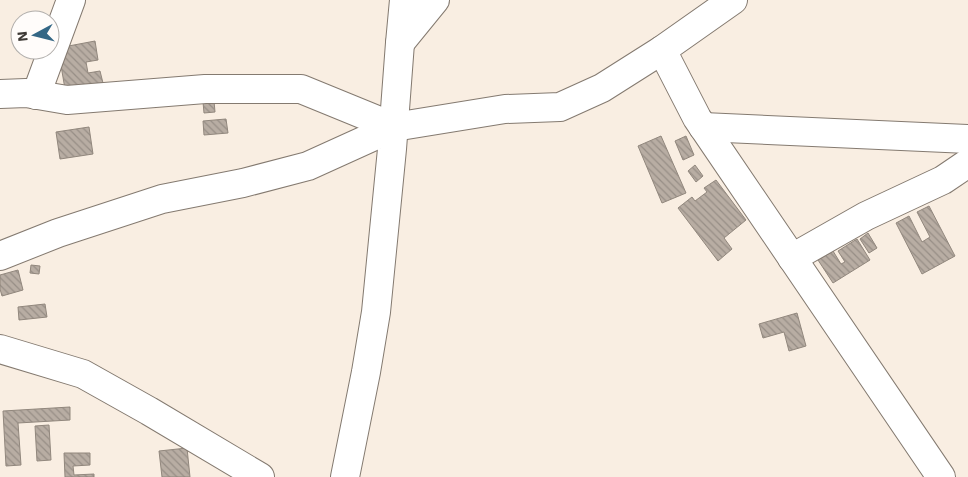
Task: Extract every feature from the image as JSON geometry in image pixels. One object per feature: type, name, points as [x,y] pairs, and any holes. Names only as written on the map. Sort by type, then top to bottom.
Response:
[{"type":"street","points":[[36,95],[71,0]]},
{"type":"street","points":[[345,477],[376,312],[404,0]]},
{"type":"street","points":[[400,42],[435,0]]},
{"type":"street","points":[[0,256],[58,233],[162,198],[242,183],[308,166],[394,127],[505,109],[560,107],[602,88],[662,50],[733,0]]},
{"type":"street","points":[[662,50],[697,118],[941,477]]},
{"type":"street","points":[[0,94],[26,93],[67,100],[205,89],[301,89],[394,127]]},
{"type":"street","points":[[704,127],[968,139]]},
{"type":"street","points":[[792,258],[866,216],[943,180],[968,163]]},
{"type":"street","points":[[0,349],[83,374],[260,477]]},
{"type":"building","points":[[95,41],[98,60],[86,62],[88,73],[100,71],[103,83],[65,89],[60,48]]},
{"type":"building","points":[[214,101],[215,112],[204,113],[203,102]]},
{"type":"building","points":[[226,119],[228,133],[204,135],[203,121]]},
{"type":"building","points":[[89,127],[93,154],[60,159],[56,132]]},
{"type":"building","points":[[661,136],[686,193],[662,203],[638,146]]},
{"type":"building","points":[[686,136],[694,155],[683,160],[675,141]]},
{"type":"building","points":[[695,165],[703,176],[696,182],[688,171]]},
{"type":"building","points":[[716,180],[746,220],[724,238],[732,249],[718,261],[678,208],[692,197],[695,201],[707,192],[704,188]]},
{"type":"building","points":[[929,206],[955,256],[922,274],[896,223],[909,216],[922,242],[930,237],[917,212]]},
{"type":"building","points":[[868,233],[877,248],[869,253],[860,239]]},
{"type":"building","points":[[857,239],[870,260],[833,283],[818,260],[833,251],[841,264],[845,262],[838,251]]},
{"type":"building","points":[[31,265],[40,266],[39,274],[30,273]]},
{"type":"building","points":[[18,270],[23,290],[2,296],[0,275]]},
{"type":"building","points":[[45,304],[47,317],[19,320],[18,307]]},
{"type":"building","points":[[797,313],[806,346],[789,351],[784,332],[763,338],[759,324]]},
{"type":"building","points":[[70,407],[70,420],[18,423],[21,465],[6,466],[3,411]]},
{"type":"building","points":[[49,425],[51,460],[37,461],[35,426]]},
{"type":"building","points":[[187,448],[190,477],[162,477],[159,451]]},
{"type":"building","points":[[64,453],[90,453],[90,465],[73,466],[74,475],[94,474],[94,477],[65,477]]}]
